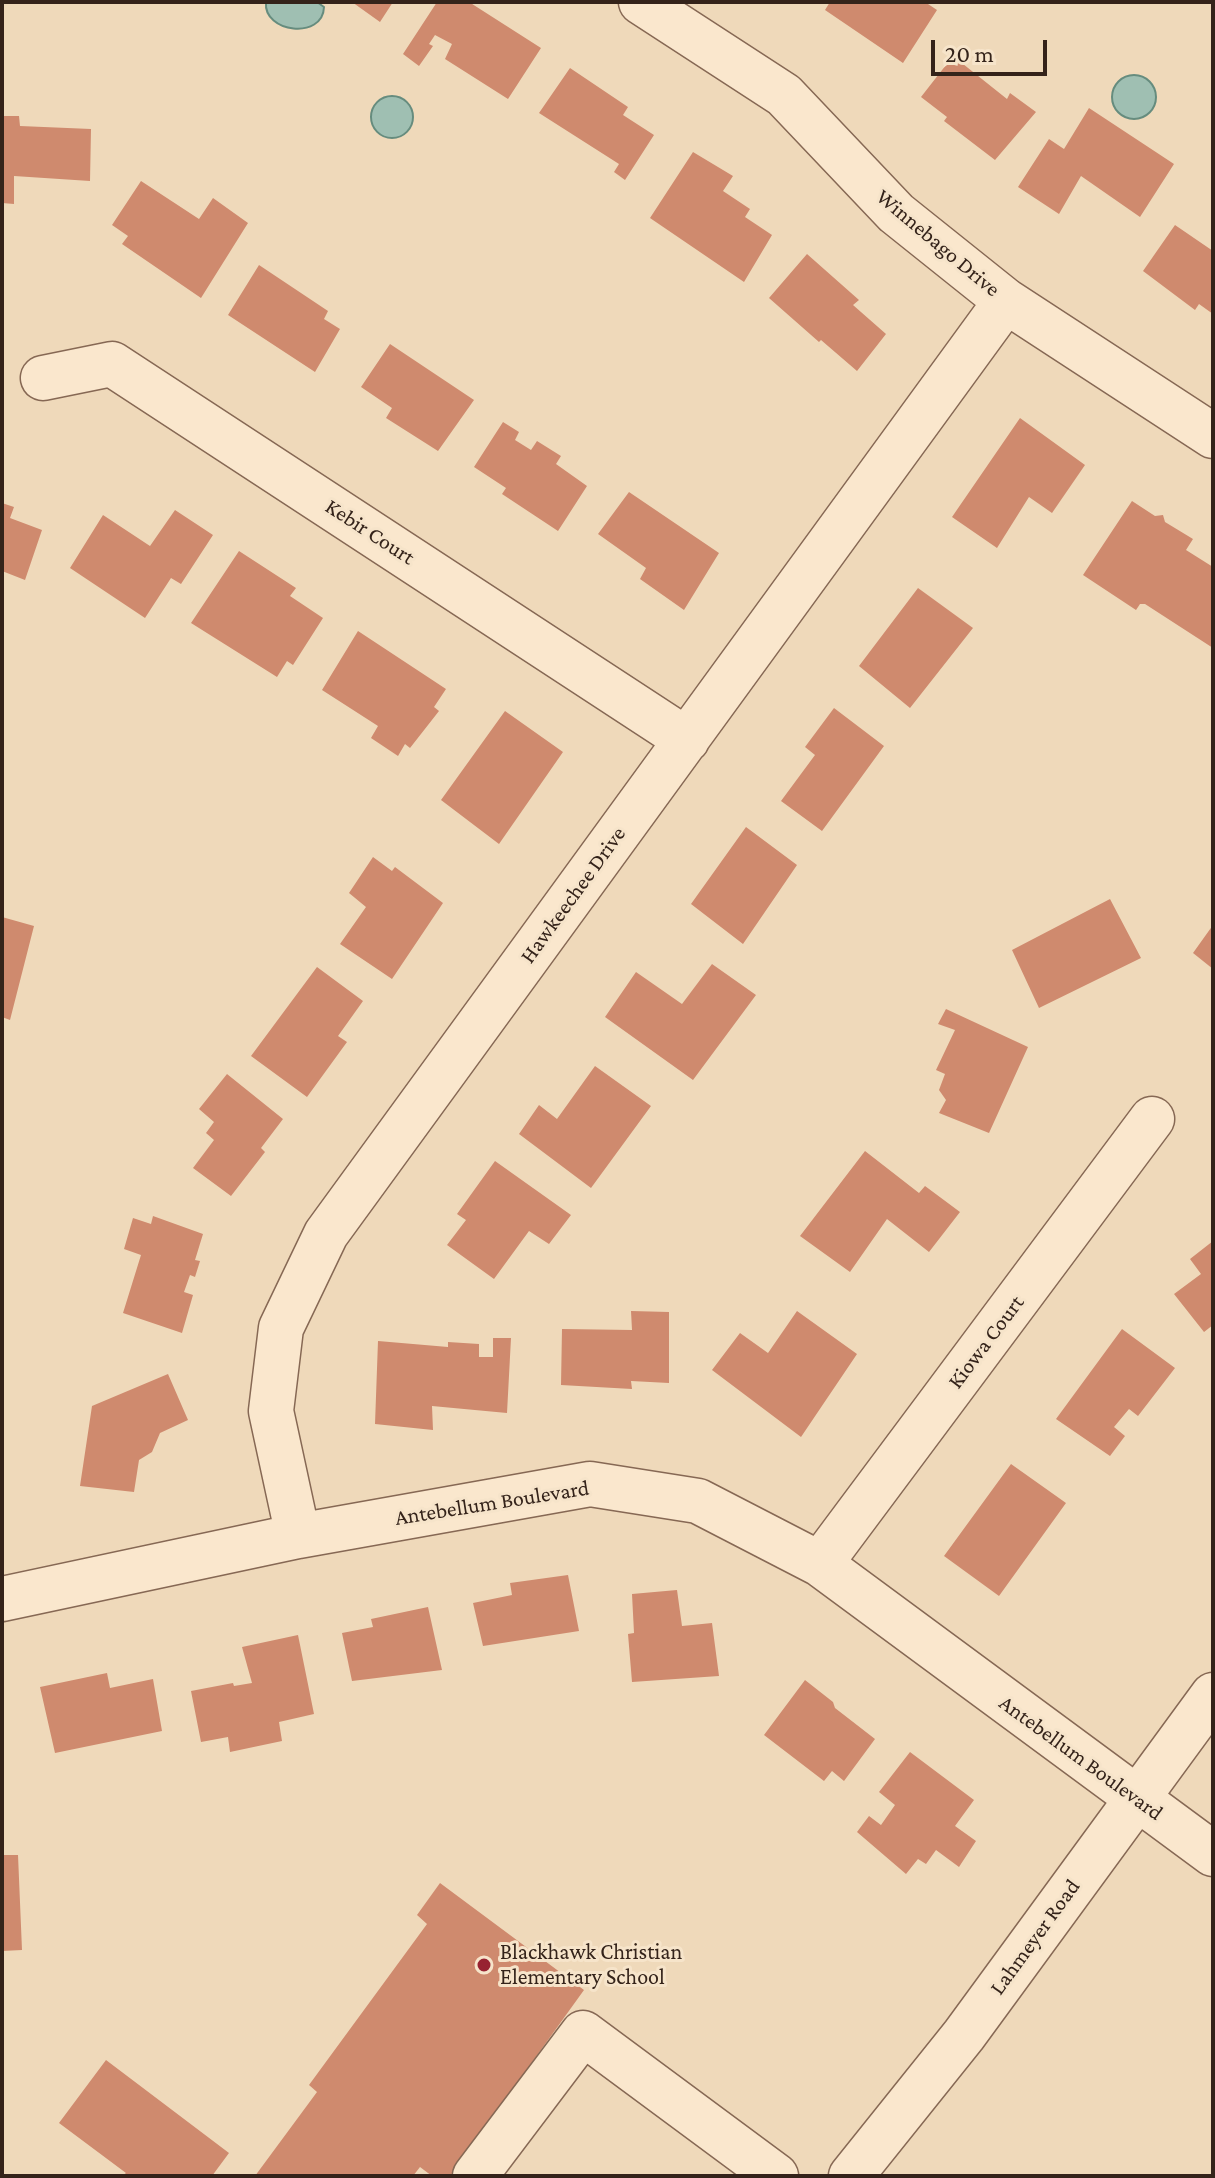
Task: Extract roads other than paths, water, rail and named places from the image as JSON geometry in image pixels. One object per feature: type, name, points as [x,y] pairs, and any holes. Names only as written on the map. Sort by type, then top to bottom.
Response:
[{"type":"street","name":"Winnebago Drive","points":[[641,2],[784,95],[896,213],[1006,301],[1213,436]]},
{"type":"street","name":"Hawkeechee Drive","points":[[298,1536],[271,1411],[281,1328],[326,1234],[1006,301]]},
{"type":"street","name":"Kebir Court","points":[[43,378],[112,364],[687,740]]},
{"type":"street","name":"Kiowa Court","points":[[820,1564],[1152,1119]]},
{"type":"street","name":"Antebellum Boulevard","points":[[2,1599],[298,1536],[590,1484],[698,1501],[820,1564],[1213,1854]]},
{"type":"street","name":"Lahmeyer Road","points":[[851,2176],[964,2035],[1213,1695]]},
{"type":"street","points":[[475,2176],[583,2033],[776,2176]]},
{"type":"place","name":"Blackhawk Christian Elementary School","points":[[484,1965]]}]
